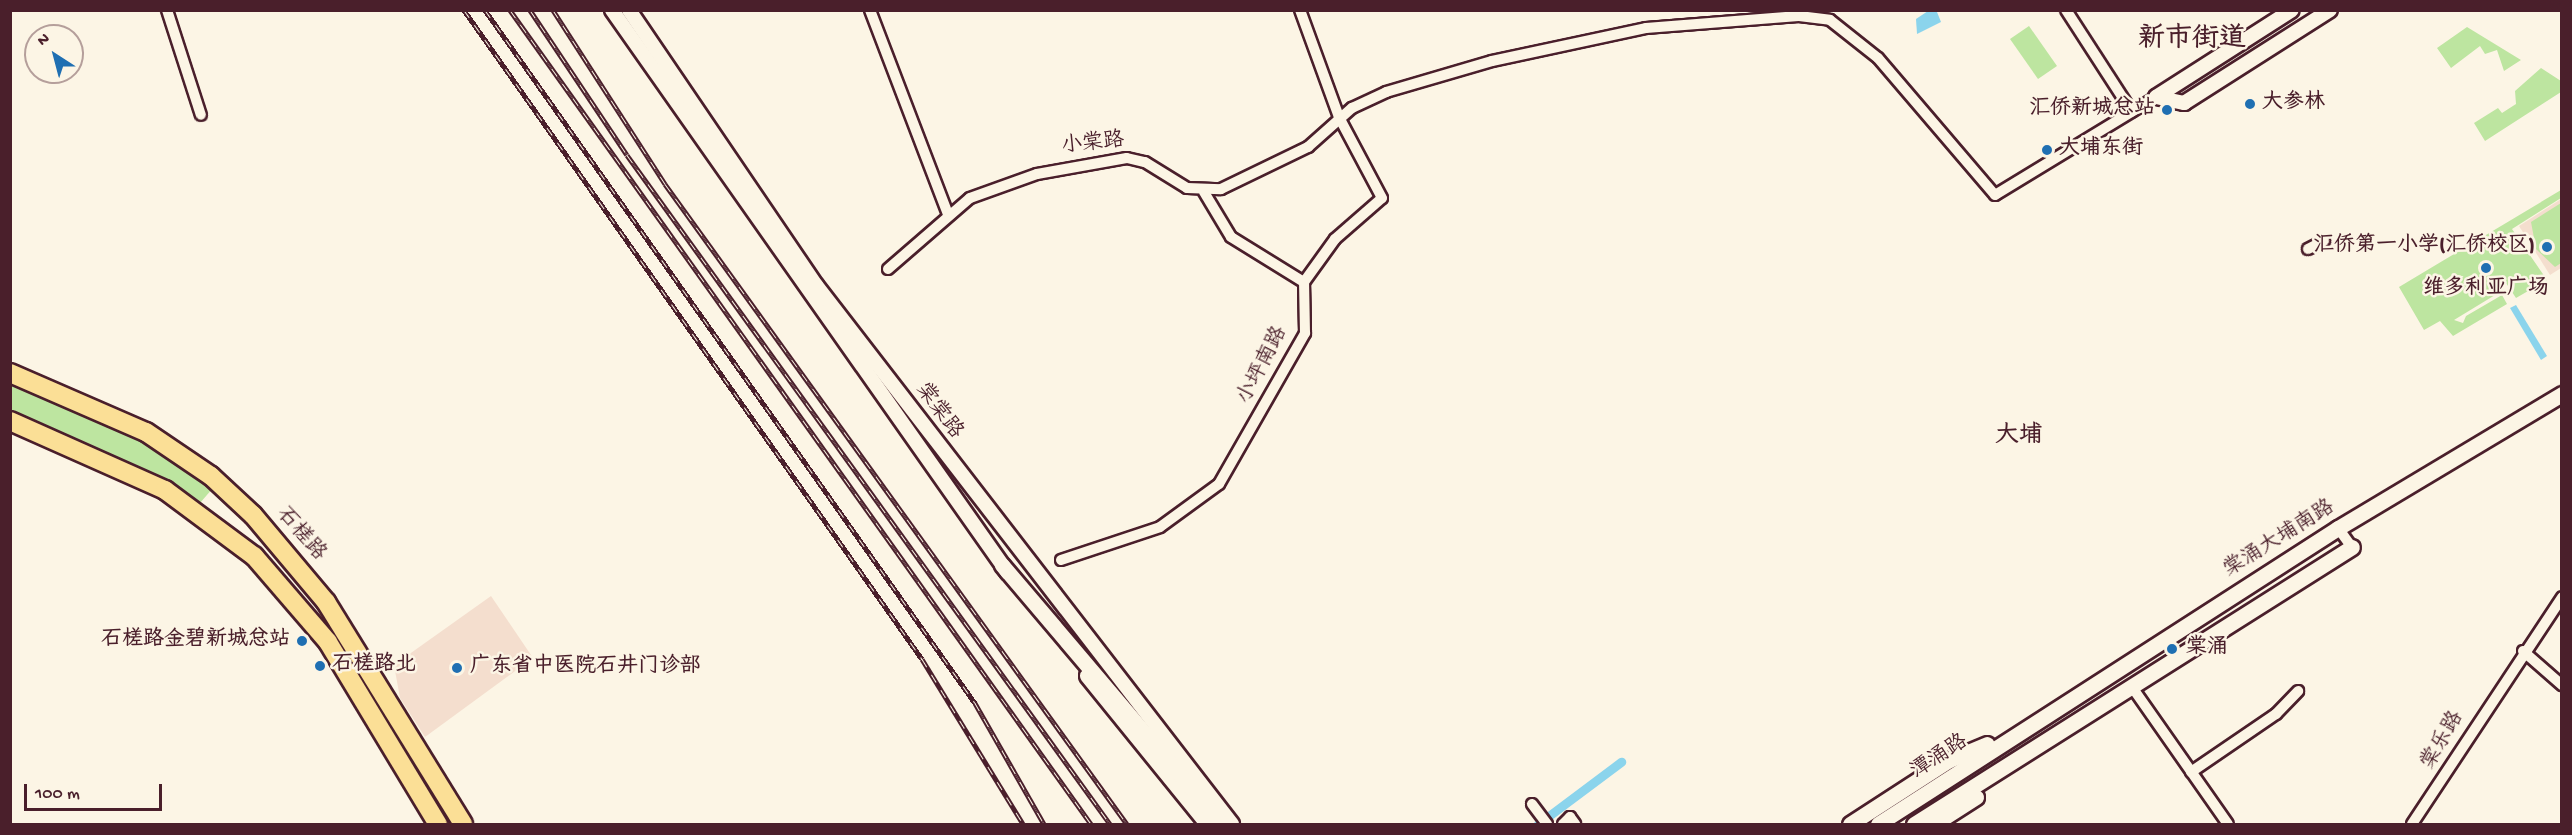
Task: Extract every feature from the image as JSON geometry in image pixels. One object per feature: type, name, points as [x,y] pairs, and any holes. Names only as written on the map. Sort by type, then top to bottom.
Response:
[{"type":"main road","name":"石槎路","points":[[10,373],[146,432],[211,476],[253,515],[326,602],[463,825]]},
{"type":"main road","name":"棠涌大埔南路","points":[[2026,728],[2338,528],[2562,394]]},
{"type":"main road","points":[[10,421],[165,490],[254,556],[318,628],[438,825]]},
{"type":"main road","name":"棠涌大埔南路","points":[[2040,749],[2132,687],[2352,547]]},
{"type":"main road","points":[[1002,565],[1066,634],[1222,825]]},
{"type":"main road","points":[[1850,825],[1949,760],[2026,728]]},
{"type":"main road","name":"潭涌路","points":[[1878,825],[2026,728]]},
{"type":"main road","points":[[1934,825],[2040,749]]},
{"type":"main road","name":"潭涌路","points":[[1914,825],[1950,801],[2040,749]]},
{"type":"street","points":[[167,10],[201,115]]},
{"type":"street","name":"棠棠路","points":[[612,10],[1002,565],[1207,825]]},
{"type":"street","name":"棠棠路","points":[[629,10],[816,285],[1232,825]]},
{"type":"street","points":[[870,10],[948,214]]},
{"type":"street","points":[[1300,10],[1339,117],[1382,198],[1335,239],[1304,282],[1231,237],[1204,192],[1268,170],[1308,147],[1339,117],[1378,95],[1435,75],[1607,34],[1816,17],[1839,25],[1871,51],[1995,195],[2132,112],[2292,10]]},
{"type":"street","points":[[2066,10],[2132,112]]},
{"type":"street","points":[[2156,97],[2184,104],[2330,10]]},
{"type":"street","name":"小棠路","points":[[888,269],[948,214],[970,198],[1036,174],[1105,159],[1145,162],[1187,188],[1204,192]]},
{"type":"street","points":[[2308,249],[2324,241]]},
{"type":"street","name":"小坪南路","points":[[1061,560],[1160,527],[1219,484],[1305,333],[1304,282]]},
{"type":"street","points":[[2338,528],[2352,547]]},
{"type":"street","points":[[2562,597],[2523,651],[2562,685]]},
{"type":"street","name":"棠乐路","points":[[2413,824],[2523,651]]},
{"type":"street","points":[[2132,687],[2228,825]]},
{"type":"street","points":[[2191,772],[2276,714],[2298,691]]},
{"type":"street","points":[[1532,804],[1547,825]]},
{"type":"shaded area","name":"汇侨第一小学(汇侨校区)","points":[[2561,199],[2561,268],[2550,275],[2519,226]]},
{"type":"shaded area","name":"广东省中医院石井门诊部","points":[[491,596],[533,658],[425,737],[400,698],[394,665]]},
{"type":"green space","points":[[2029,26],[2057,66],[2038,79],[2010,39]]},
{"type":"green space","points":[[2467,27],[2521,60],[2504,71],[2497,50],[2485,54],[2480,46],[2451,68],[2437,48]]},
{"type":"green space","points":[[2541,68],[2561,81],[2561,92],[2485,141],[2474,123],[2498,108],[2502,113],[2516,104],[2515,91]]},
{"type":"green space","points":[[2561,190],[2561,198],[2512,229],[2547,280],[2516,298],[2502,277],[2493,282],[2500,292],[2454,320],[2463,323],[2466,316],[2502,295],[2507,304],[2453,336],[2440,321],[2424,330],[2399,287]]},
{"type":"green space","name":"汇侨第一小学(汇侨校区)","points":[[2561,203],[2561,263],[2555,267],[2536,249],[2531,222]]},
{"type":"green space","points":[[10,381],[133,431],[213,488],[200,503],[136,465],[11,411]]},
{"type":"water","points":[[1928,11],[1937,12],[1941,22],[1917,34],[1916,19]]},
{"type":"water","points":[[2516,305],[2547,356],[2541,360],[2510,308]]},
{"type":"waterway","points":[[1538,824],[1621,762]]},
{"type":"railway","points":[[464,10],[922,659],[1023,824]]},
{"type":"railway","points":[[485,10],[975,703],[1044,824]]},
{"type":"railway","points":[[510,10],[1091,824]]},
{"type":"railway","points":[[530,10],[627,155],[1110,824]]},
{"type":"railway","points":[[553,10],[665,184],[1127,824]]},
{"type":"place","name":"大参林","points":[[2250,104]]},
{"type":"place","name":"汇侨新城总站","points":[[2167,110]]},
{"type":"place","name":"大埔东街","points":[[2047,150]]},
{"type":"place","name":"汇侨第一小学(汇侨校区)","points":[[2547,247]]},
{"type":"place","name":"维多利亚广场","points":[[2486,268]]},
{"type":"place","name":"石槎路金碧新城总站","points":[[302,641]]},
{"type":"place","name":"棠涌","points":[[2172,649]]},
{"type":"place","name":"石槎路北","points":[[320,666]]},
{"type":"place","name":"广东省中医院石井门诊部","points":[[457,668]]},
{"type":"district","name":"新市街道","points":[[2192,41]]},
{"type":"district","name":"大埔","points":[[2019,437]]}]
